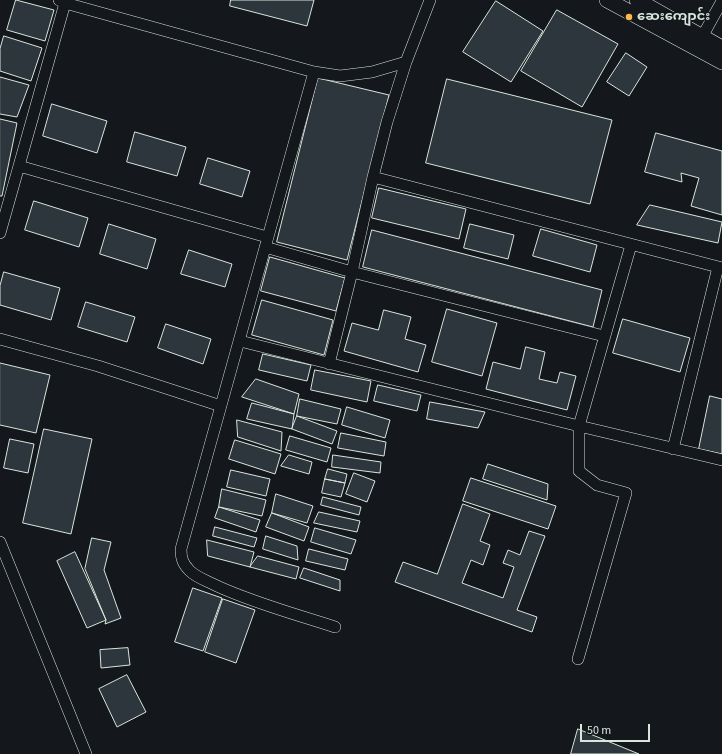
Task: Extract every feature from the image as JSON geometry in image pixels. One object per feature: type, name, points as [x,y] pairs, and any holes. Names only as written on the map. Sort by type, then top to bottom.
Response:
[{"type":"highway","points":[[607,0],[722,62]]},
{"type":"highway","points":[[637,0],[722,48]]},
{"type":"street","points":[[329,364],[387,122],[406,62],[430,0]]},
{"type":"street","points":[[0,233],[62,1],[314,72],[340,76],[372,72],[406,62]]},
{"type":"street","points":[[702,37],[722,1]]},
{"type":"street","points":[[314,72],[181,549],[181,558],[190,571],[198,577],[236,594],[335,627]]},
{"type":"street","points":[[19,166],[266,242],[352,272],[604,336]]},
{"type":"street","points":[[373,177],[631,246],[720,265],[673,449]]},
{"type":"street","points":[[578,659],[626,493],[597,485],[579,471],[579,426],[631,246]]},
{"type":"street","points":[[0,339],[98,366],[221,406]]},
{"type":"street","points":[[240,341],[579,426],[722,460]]},
{"type":"street","points":[[0,542],[86,754]]},
{"type":"building","points":[[16,0],[54,10],[45,41],[7,30]]},
{"type":"building","points":[[231,0],[314,0],[307,26],[230,6]]},
{"type":"building","points":[[496,1],[543,31],[511,82],[463,52]]},
{"type":"building","points":[[557,10],[618,44],[582,107],[521,71]]},
{"type":"building","points":[[4,36],[42,48],[31,81],[0,71],[0,49]]},
{"type":"building","points":[[626,53],[647,67],[629,96],[607,82]]},
{"type":"building","points":[[0,77],[29,85],[17,117],[0,114]]},
{"type":"building","points":[[318,78],[389,95],[347,260],[277,242]]},
{"type":"building","points":[[447,79],[612,120],[590,204],[426,163]]},
{"type":"building","points":[[52,104],[107,121],[97,153],[43,136]]},
{"type":"building","points":[[0,119],[17,123],[2,196],[0,196]]},
{"type":"building","points":[[135,132],[186,147],[177,176],[127,162]]},
{"type":"building","points":[[656,133],[722,151],[722,215],[691,206],[699,178],[681,173],[682,182],[645,172]]},
{"type":"building","points":[[208,158],[250,171],[242,197],[200,184]]},
{"type":"building","points":[[379,188],[466,209],[459,239],[372,218]]},
{"type":"building","points":[[34,201],[88,218],[79,247],[25,230]]},
{"type":"building","points":[[650,205],[722,222],[718,243],[637,225]]},
{"type":"building","points":[[109,224],[156,239],[147,269],[100,254]]},
{"type":"building","points":[[470,224],[514,235],[508,259],[464,248]]},
{"type":"building","points":[[541,229],[597,245],[590,272],[533,256]]},
{"type":"building","points":[[372,230],[602,290],[593,327],[363,267]]},
{"type":"building","points":[[189,250],[232,264],[225,287],[181,274]]},
{"type":"building","points":[[270,257],[345,278],[336,311],[261,291]]},
{"type":"building","points":[[4,272],[60,288],[51,320],[0,305],[0,286]]},
{"type":"building","points":[[262,300],[333,320],[324,355],[252,335]]},
{"type":"building","points":[[86,302],[135,317],[127,342],[78,327]]},
{"type":"building","points":[[447,309],[497,323],[482,376],[432,362]]},
{"type":"building","points":[[384,310],[411,317],[405,339],[426,345],[418,372],[344,351],[352,323],[378,330]]},
{"type":"building","points":[[623,319],[690,338],[680,372],[613,353]]},
{"type":"building","points":[[166,324],[211,339],[203,364],[158,348]]},
{"type":"building","points":[[526,347],[545,352],[539,379],[557,383],[560,372],[576,376],[567,410],[486,389],[493,362],[520,369]]},
{"type":"building","points":[[263,354],[311,365],[307,381],[259,370]]},
{"type":"building","points":[[0,363],[50,375],[36,433],[0,425]]},
{"type":"building","points":[[315,370],[371,381],[367,402],[311,390]]},
{"type":"building","points":[[256,379],[299,394],[294,414],[242,397]]},
{"type":"building","points":[[378,385],[421,395],[417,411],[374,401]]},
{"type":"building","points":[[710,396],[722,399],[722,454],[699,449]]},
{"type":"building","points":[[300,399],[341,409],[337,424],[297,416]]},
{"type":"building","points":[[430,402],[485,412],[478,428],[427,419]]},
{"type":"building","points":[[252,403],[294,414],[292,429],[247,419]]},
{"type":"building","points":[[347,407],[390,420],[385,438],[342,425]]},
{"type":"building","points":[[297,416],[337,431],[332,444],[292,429]]},
{"type":"building","points":[[237,420],[282,432],[281,451],[238,437]]},
{"type":"building","points":[[44,429],[92,439],[71,534],[23,523]]},
{"type":"building","points":[[341,433],[386,442],[384,456],[338,448]]},
{"type":"building","points":[[290,436],[331,448],[327,462],[286,450]]},
{"type":"building","points":[[10,439],[34,444],[28,473],[4,468]]},
{"type":"building","points":[[235,440],[281,454],[275,474],[229,459]]},
{"type":"building","points":[[289,455],[312,462],[309,474],[281,466]]},
{"type":"building","points":[[333,455],[381,462],[380,473],[332,467]]},
{"type":"building","points":[[488,464],[548,484],[547,500],[483,479]]},
{"type":"building","points":[[328,469],[347,474],[345,483],[325,479]]},
{"type":"building","points":[[231,470],[270,479],[266,496],[227,487]]},
{"type":"building","points":[[354,473],[375,481],[367,502],[346,494]]},
{"type":"building","points":[[471,478],[556,506],[548,529],[463,501]]},
{"type":"building","points":[[325,479],[345,483],[341,497],[322,493]]},
{"type":"building","points":[[222,489],[266,500],[262,516],[219,507]]},
{"type":"building","points":[[276,494],[313,506],[307,523],[272,513]]},
{"type":"building","points":[[323,497],[361,507],[359,515],[321,505]]},
{"type":"building","points":[[463,504],[490,514],[480,541],[490,545],[483,565],[471,560],[462,583],[503,598],[514,567],[503,563],[508,550],[520,555],[529,531],[545,536],[517,610],[537,617],[532,632],[395,582],[403,562],[437,574]]},
{"type":"building","points":[[219,507],[260,520],[256,532],[215,518]]},
{"type":"building","points":[[319,512],[360,521],[357,532],[314,523]]},
{"type":"building","points":[[272,513],[309,527],[304,541],[266,527]]},
{"type":"building","points":[[215,527],[257,538],[254,547],[213,536]]},
{"type":"building","points":[[315,528],[356,540],[351,554],[311,542]]},
{"type":"building","points":[[266,536],[297,546],[298,560],[263,549]]},
{"type":"building","points":[[92,538],[111,542],[104,570],[121,618],[105,624],[106,620],[85,569]]},
{"type":"building","points":[[207,540],[254,552],[250,567],[208,556]]},
{"type":"building","points":[[309,549],[348,559],[345,570],[306,561]]},
{"type":"building","points":[[75,552],[106,620],[87,628],[57,561]]},
{"type":"building","points":[[258,556],[299,567],[296,579],[250,567]]},
{"type":"building","points":[[304,568],[340,580],[340,591],[300,578]]},
{"type":"building","points":[[193,588],[222,598],[203,651],[175,642]]},
{"type":"building","points":[[223,599],[255,610],[236,663],[205,652]]},
{"type":"building","points":[[128,648],[130,665],[101,668],[100,650]]},
{"type":"building","points":[[127,675],[146,712],[117,727],[99,689]]},
{"type":"building","points":[[578,729],[639,754],[571,754]]},
{"type":"place","name":"ဆေးကျောင်း","points":[[629,17]]}]
